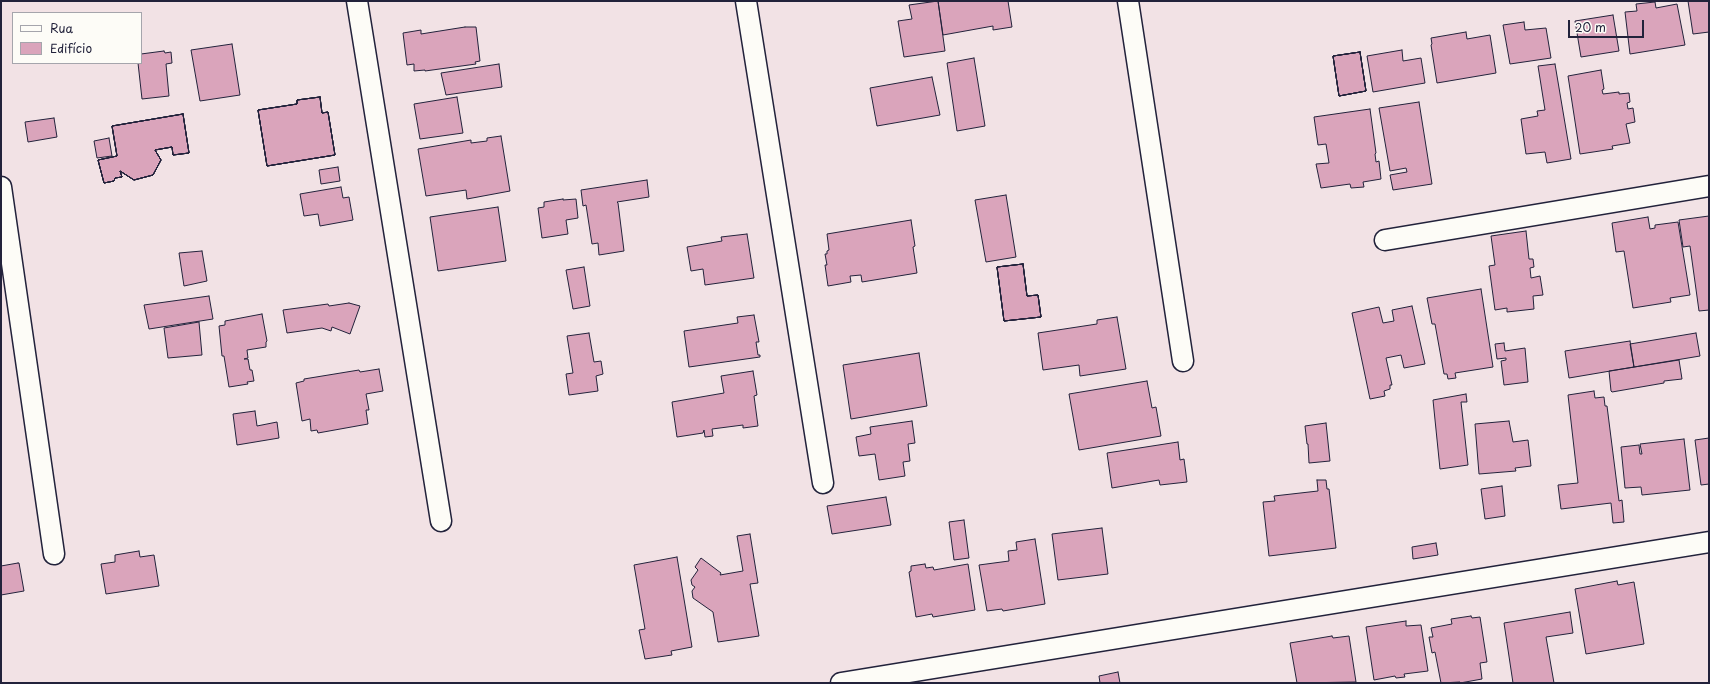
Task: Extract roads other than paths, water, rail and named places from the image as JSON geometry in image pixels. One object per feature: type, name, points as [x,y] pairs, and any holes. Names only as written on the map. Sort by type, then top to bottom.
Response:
[{"type":"street","points":[[357,1],[441,521]]},
{"type":"street","points":[[746,1],[823,483]]},
{"type":"street","points":[[1128,1],[1183,361]]},
{"type":"street","points":[[1385,240],[1709,186]]},
{"type":"street","points":[[1,187],[54,554]]},
{"type":"street","points":[[841,683],[1709,542]]}]
